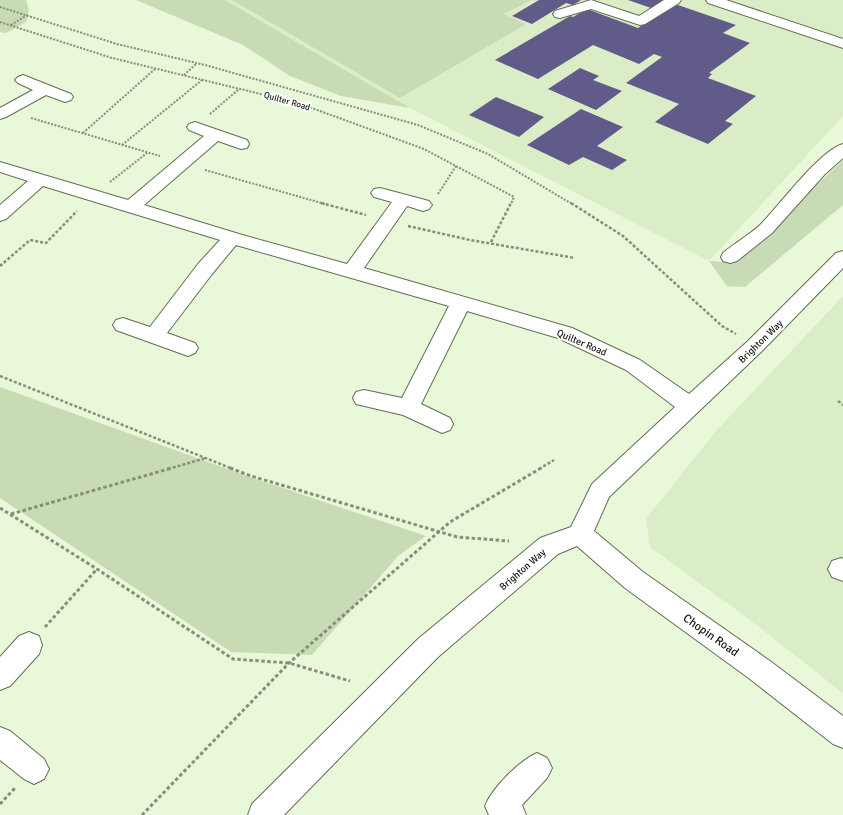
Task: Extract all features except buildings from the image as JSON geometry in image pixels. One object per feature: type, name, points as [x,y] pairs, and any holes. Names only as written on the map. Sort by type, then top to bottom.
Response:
[{"type":"street","points":[[560,14],[591,4],[640,21],[674,0]]},
{"type":"street","points":[[713,0],[843,44]]},
{"type":"street","points":[[23,80],[64,97]]},
{"type":"street","points":[[3,112],[46,89]]},
{"type":"street","points":[[195,128],[241,144]]},
{"type":"street","points":[[132,206],[215,135]]},
{"type":"street","points":[[730,257],[766,229],[819,170],[843,149]]},
{"type":"street","name":"Quilter Road","points":[[0,167],[132,206],[232,238],[461,302],[565,333],[633,365],[646,373],[690,407]]},
{"type":"street","points":[[0,215],[41,179]]},
{"type":"street","points":[[380,193],[423,205]]},
{"type":"street","points":[[351,272],[403,199]]},
{"type":"street","points":[[154,336],[205,269],[232,238]]},
{"type":"street","name":"Brighton Way","points":[[263,815],[428,648],[549,546],[580,534],[600,491],[765,337],[843,257]]},
{"type":"street","points":[[408,408],[461,302]]},
{"type":"street","points":[[123,325],[188,348]]},
{"type":"street","points":[[364,398],[408,408],[442,424]]},
{"type":"street","name":"Chopin Road","points":[[580,534],[634,580],[760,670],[843,734]]},
{"type":"street","points":[[0,677],[29,645]]},
{"type":"street","points":[[0,741],[34,769]]},
{"type":"street","points":[[501,812],[537,768]]},
{"type":"path","points":[[0,7],[117,44],[197,63],[418,125],[488,154],[562,197],[623,236],[722,326],[740,336]]},
{"type":"path","points":[[11,25],[27,15]]},
{"type":"path","name":"Quilter Road","points":[[0,22],[112,58],[298,103],[424,149],[514,197],[491,242]]},
{"type":"path","points":[[184,75],[197,63]]},
{"type":"path","points":[[83,133],[156,68]]},
{"type":"path","points":[[122,145],[202,80]]},
{"type":"path","points":[[3,112],[83,133],[233,179],[388,221],[443,234],[575,258]]},
{"type":"path","points":[[108,184],[147,153]]},
{"type":"path","points":[[0,266],[30,240],[46,243],[80,207]]},
{"type":"path","points":[[0,376],[251,476],[458,537],[509,540]]},
{"type":"path","points":[[838,401],[843,405]]},
{"type":"path","points":[[10,514],[206,458]]},
{"type":"path","points":[[142,815],[289,663],[450,522],[554,460]]},
{"type":"path","points":[[0,508],[97,569],[233,659],[289,663],[350,681]]},
{"type":"path","points":[[29,645],[97,569]]},
{"type":"shaded area","points":[[0,0],[26,0],[29,10],[26,22],[6,33],[0,32]]},
{"type":"shaded area","points":[[136,0],[225,0],[410,108],[341,96],[290,76],[243,45]]},
{"type":"shaded area","points":[[225,0],[843,0],[843,116],[709,261],[410,108]]},
{"type":"shaded area","points":[[232,0],[532,0],[504,14],[526,24],[400,98]]},
{"type":"shaded area","points":[[843,160],[843,205],[745,287],[727,286],[709,261],[722,262],[800,201]]},
{"type":"shaded area","points":[[843,296],[843,693],[746,617],[650,547],[646,519],[716,431]]},
{"type":"shaded area","points":[[0,387],[247,476],[426,536],[398,556],[312,655],[231,652],[0,498]]}]
